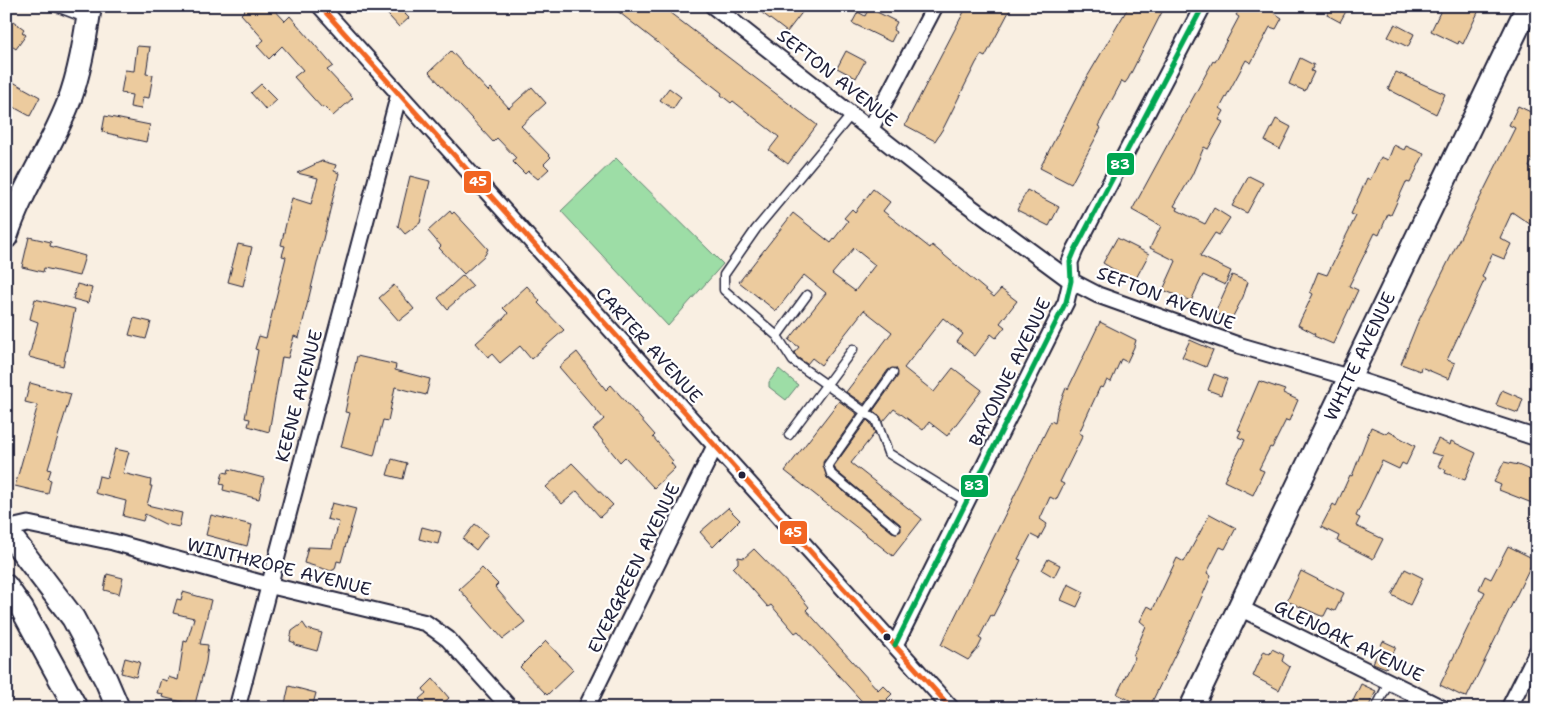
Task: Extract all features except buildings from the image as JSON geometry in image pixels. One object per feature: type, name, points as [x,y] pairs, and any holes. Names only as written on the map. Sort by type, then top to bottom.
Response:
[{"type":"street","name":"CARTER AVENUE","points":[[320,6],[951,708]]},
{"type":"street","name":"SEFTON AVENUE","points":[[713,6],[871,128],[941,185],[1071,281],[1098,295],[1238,345],[1351,378],[1537,438]]},
{"type":"street","points":[[871,128],[935,6]]},
{"type":"street","name":"BAYONNE AVENUE","points":[[895,645],[1066,302],[1071,281],[1070,262],[1074,250],[1203,6]]},
{"type":"street","name":"WHITE AVENUE","points":[[1191,708],[1528,6]]},
{"type":"street","points":[[6,237],[13,215],[68,105],[79,68],[89,13]]},
{"type":"street","name":"KEENE AVENUE","points":[[237,708],[399,94]]},
{"type":"street","name":"EVERGREEN AVENUE","points":[[586,708],[715,446]]},
{"type":"street","name":"WINTHROPE AVENUE","points":[[6,529],[28,524],[113,542],[268,585],[426,623],[448,639],[510,708]]},
{"type":"street","points":[[6,529],[73,618],[103,673],[118,708]]},
{"type":"street","points":[[6,586],[22,609],[76,708]]},
{"type":"street","name":"GLENOAK AVENUE","points":[[1240,608],[1442,708]]},
{"type":"street","points":[[1509,708],[1537,652]]},
{"type":"lane","points":[[54,6],[89,13]]},
{"type":"lane","points":[[852,114],[756,229],[724,275],[724,290],[777,336],[793,360],[876,420],[888,453],[967,502]]},
{"type":"lane","points":[[777,336],[807,295]]},
{"type":"lane","points":[[789,436],[852,349]]},
{"type":"lane","points":[[893,373],[864,411],[828,465],[831,474],[896,528]]},
{"type":"lane","points":[[1376,708],[1389,682]]},
{"type":"green space","points":[[616,158],[723,264],[668,326],[561,211]]},
{"type":"green space","points":[[779,369],[798,385],[786,400],[769,387],[769,382]]},
{"type":"transit line","name":"45","points":[[320,6],[951,708]]},
{"type":"transit line","name":"83","points":[[895,645],[1066,302],[1071,281],[1070,262],[1075,250],[1203,6]]}]
